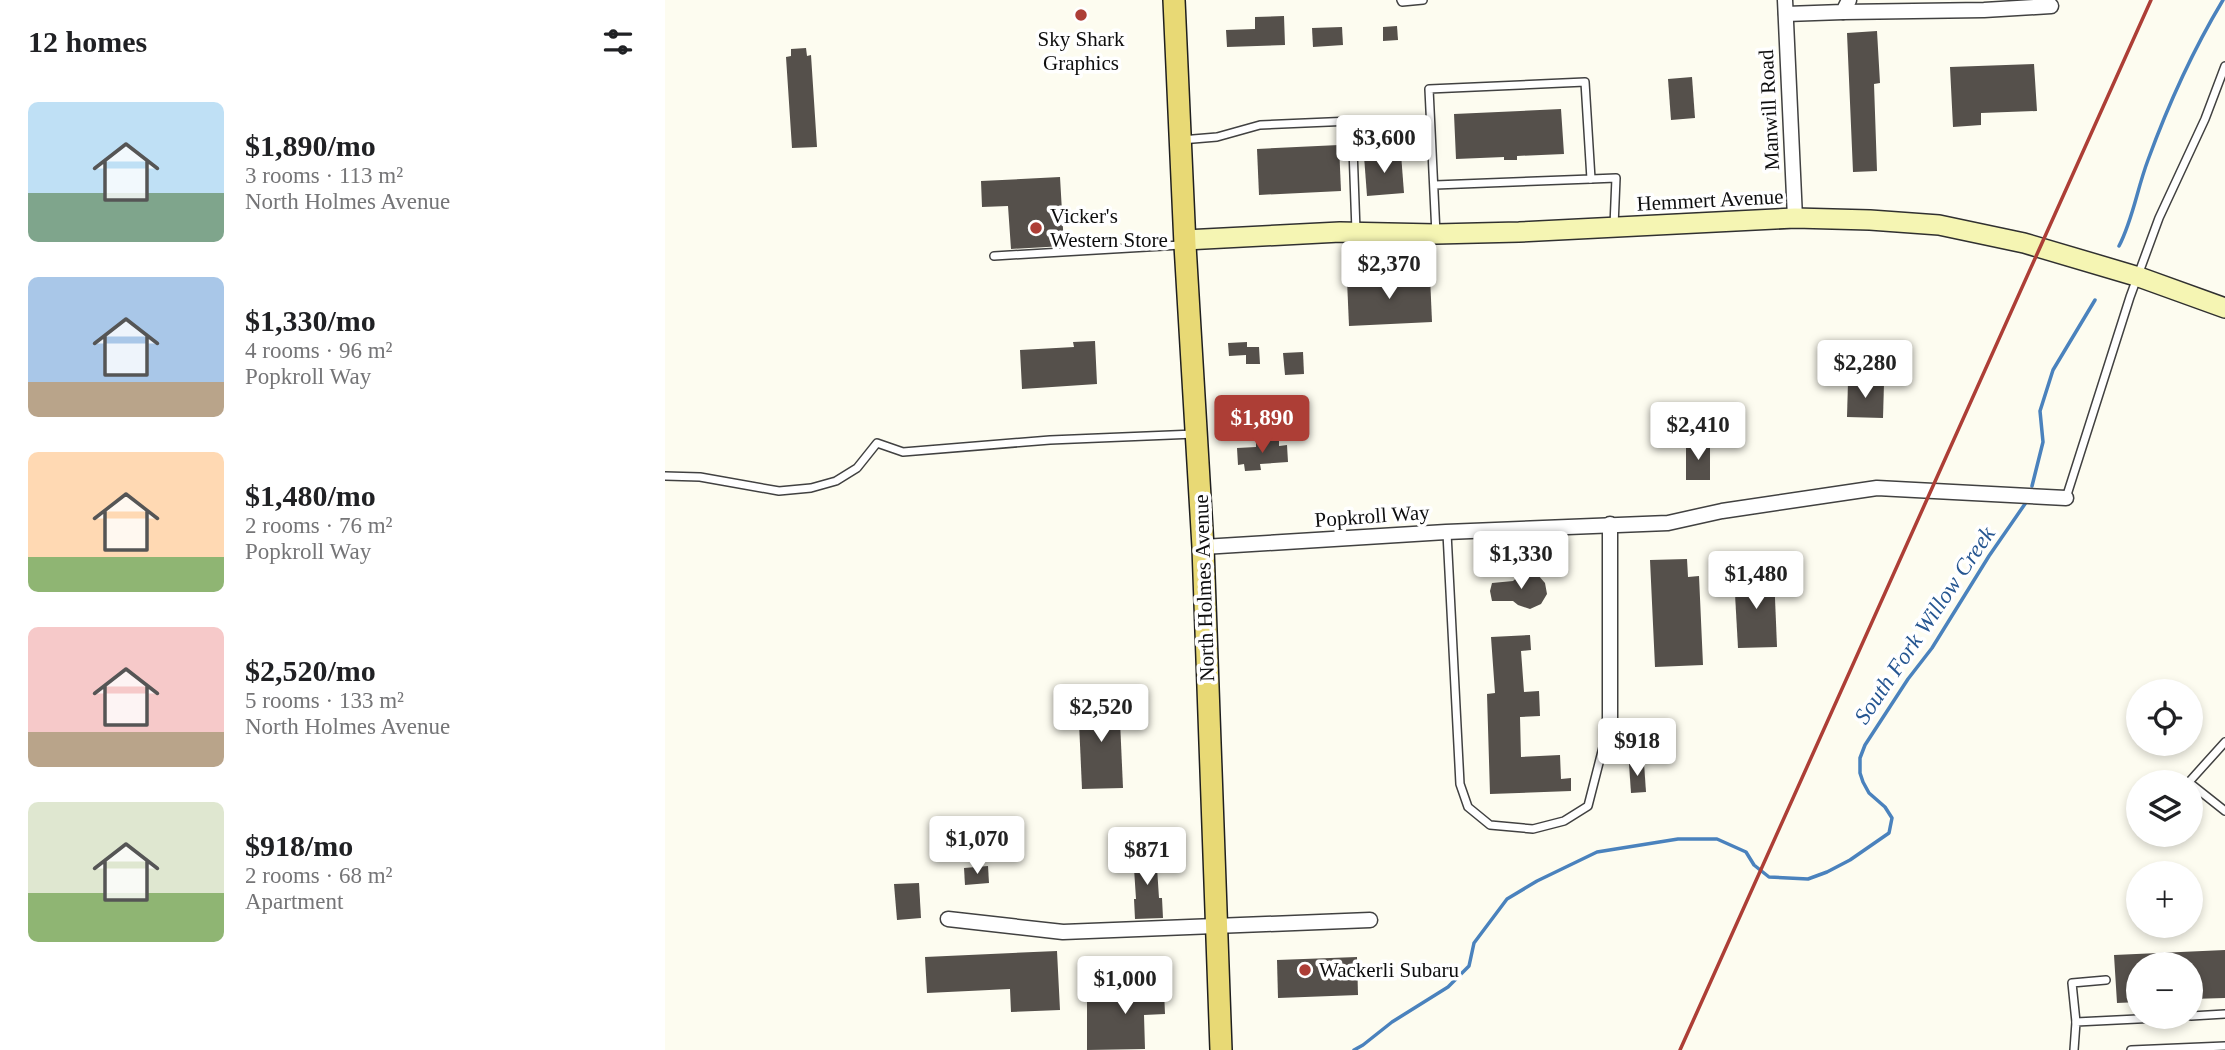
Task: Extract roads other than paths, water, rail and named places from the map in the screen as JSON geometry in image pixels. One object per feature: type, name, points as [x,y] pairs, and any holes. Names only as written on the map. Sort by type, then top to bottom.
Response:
[{"type":"main road","name":"North Holmes Avenue","points":[[1174,0],[1203,547],[1221,1050]]},
{"type":"street","points":[[1786,7],[1984,10],[2051,6]]},
{"type":"street","name":"Manwill Road","points":[[1786,7],[1795,218]]},
{"type":"street","name":"Hemmert Avenue","points":[[1185,242],[1356,233],[1436,234],[1795,218],[1870,220],[1938,225],[2024,243],[2139,277],[2225,308]]},
{"type":"street","name":"Popkroll Way","points":[[1203,547],[1446,532],[1668,523],[1722,511],[1877,488],[2066,498]]},
{"type":"street","points":[[1610,524],[1610,720]]},
{"type":"street","points":[[948,919],[1063,932],[1370,920]]},
{"type":"lane","points":[[1401,0],[1423,0]]},
{"type":"lane","points":[[2066,498],[2159,218],[2225,66]]},
{"type":"lane","points":[[1436,234],[1429,89],[1585,82],[1591,178]]},
{"type":"lane","points":[[1180,140],[1217,137],[1260,125],[1352,121],[1356,233]]},
{"type":"lane","points":[[1434,185],[1616,178],[1614,226]]},
{"type":"lane","points":[[994,256],[1185,242]]},
{"type":"lane","points":[[665,476],[700,477],[779,491],[811,488],[836,481],[857,468],[877,443],[903,452],[1049,440],[1196,434]]},
{"type":"lane","points":[[1446,532],[1460,784],[1468,807],[1490,825],[1533,830],[1565,821],[1588,806],[1610,720]]},
{"type":"lane","points":[[2201,770],[2225,742]]},
{"type":"lane","points":[[2203,793],[2225,811]]},
{"type":"lane","points":[[2074,1050],[2076,1022],[2072,983],[2106,980]]},
{"type":"lane","points":[[2203,1015],[2225,1014]]},
{"type":"lane","points":[[2076,1022],[2126,1020]]},
{"type":"lane","points":[[2131,1050],[2225,1046]]},
{"type":"waterway","name":"South Fork Willow Creek","points":[[2119,246],[2164,119],[2191,58],[2223,0]]},
{"type":"waterway","name":"South Fork Willow Creek","points":[[2032,486],[2043,442],[2040,411],[2053,370],[2095,300]]},
{"type":"waterway","name":"South Fork Willow Creek","points":[[1354,1050],[1392,1022],[1448,987],[1469,966],[1474,943],[1507,899],[1597,852],[1678,839],[1717,839],[1746,852],[1754,865],[1769,877],[1808,879],[1850,860],[1889,833],[1892,818],[1885,807],[1869,793],[1860,773],[1860,758],[1865,745],[1908,679],[1932,648],[2027,501]]},
{"type":"railway","points":[[1680,1050],[2151,0]]},
{"type":"place","name":"Sky Shark Graphics","points":[[1081,15]]},
{"type":"place","name":"Vicker's Western Store","points":[[1036,228]]},
{"type":"place","name":"Wackerli Subaru","points":[[1305,970]]}]
